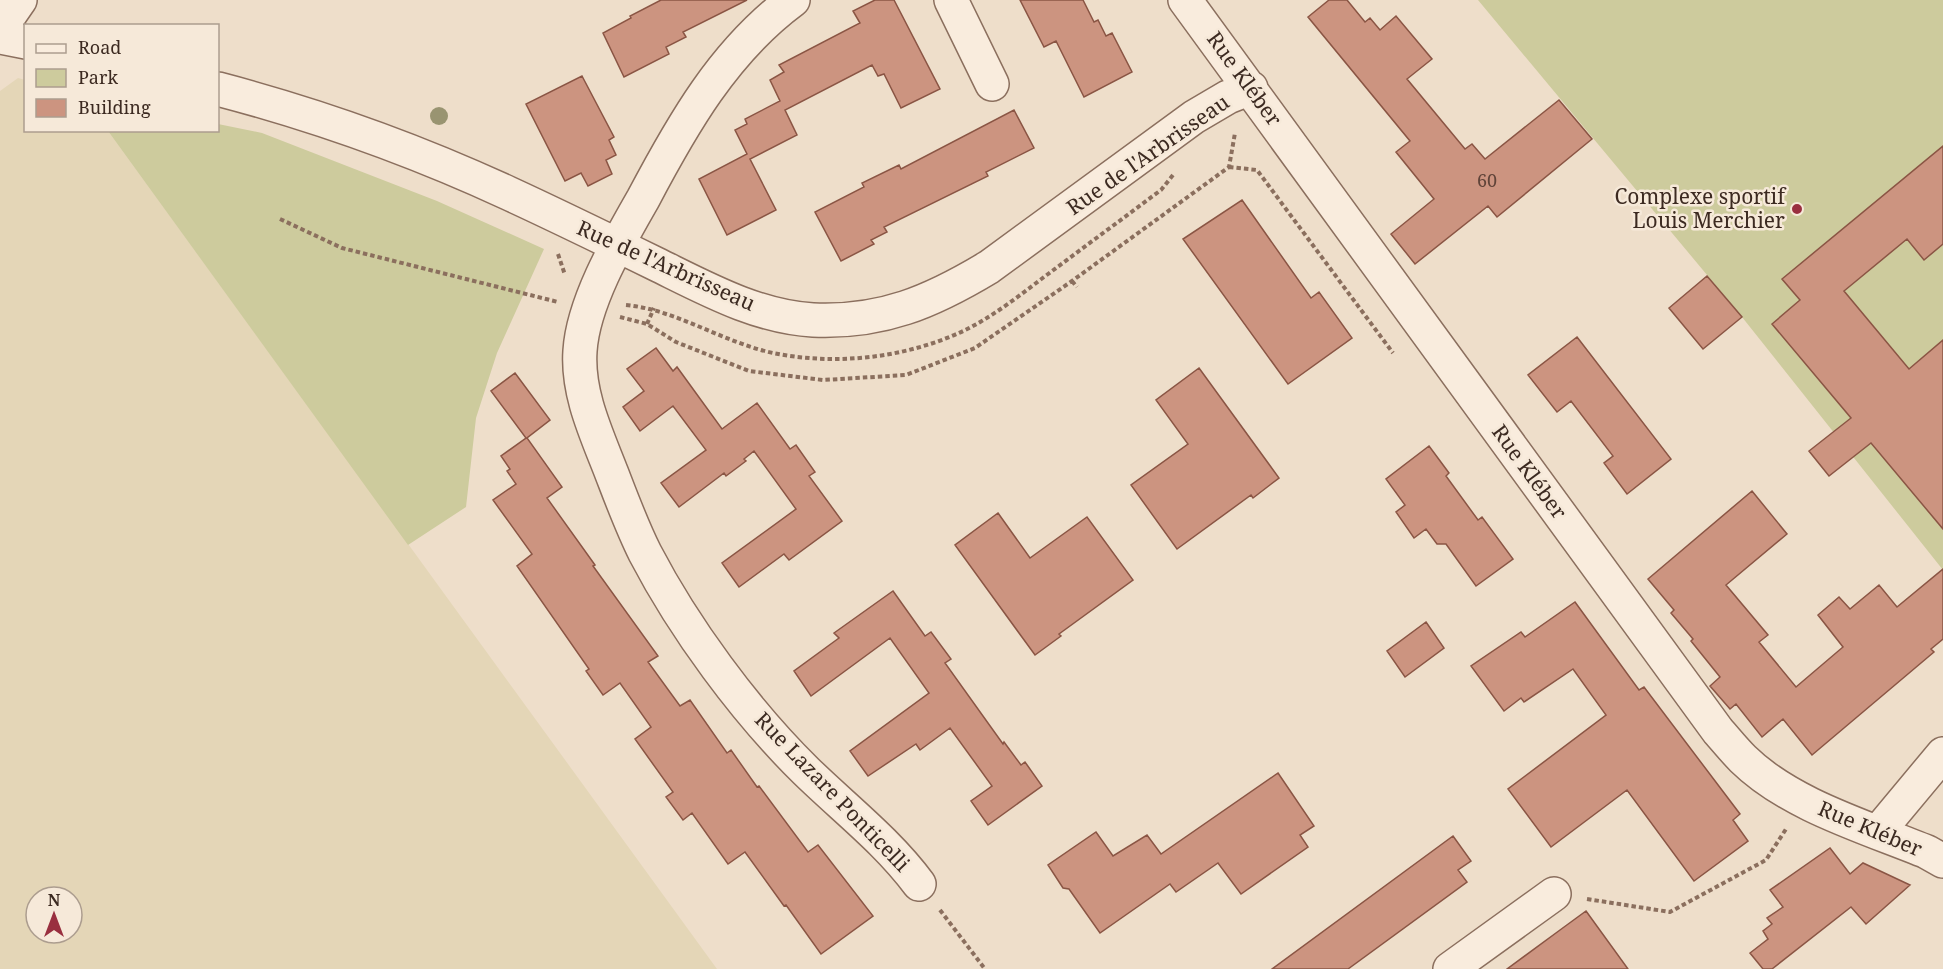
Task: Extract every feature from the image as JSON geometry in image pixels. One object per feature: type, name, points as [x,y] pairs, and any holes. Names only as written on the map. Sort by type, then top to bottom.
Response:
[{"type":"street","points":[[0,29],[20,0]]},
{"type":"street","name":"Rue Lazare Ponticelli","points":[[793,0],[760,28],[712,83],[680,132],[617,246],[592,301],[584,327],[580,350],[582,388],[595,432],[644,552],[664,588],[709,655],[759,719],[806,771],[867,826],[904,863],[919,884]]},
{"type":"street","points":[[951,0],[992,84]]},
{"type":"street","name":"Rue Kléber","points":[[1185,0],[1718,731],[1743,759],[1769,780],[1804,801],[1927,852],[1943,861]]},
{"type":"street","points":[[0,37],[24,42]]},
{"type":"street","name":"Rue de l'Arbrisseau","points":[[219,89],[287,108],[411,152],[508,192],[617,246],[743,304],[781,315],[812,320],[848,320],[887,315],[949,290],[988,267],[1194,117],[1228,97],[1251,88]]},
{"type":"street","points":[[1878,832],[1943,754]]},
{"type":"street","points":[[1450,969],[1554,894]]},
{"type":"path","points":[[1229,167],[1257,170],[1393,353]]},
{"type":"path","points":[[1072,281],[1077,287]]},
{"type":"path","points":[[1554,894],[1670,912],[1766,860],[1804,801]]},
{"type":"path","name":"Rue Lazare Ponticelli","points":[[919,884],[986,969]]},
{"type":"shaded area","points":[[18,78],[24,80],[24,132],[109,132],[717,969],[0,969],[0,91]]},
{"type":"green space","name":"Complexe sportif Louis Merchier","points":[[1478,0],[1943,0],[1943,570],[1742,317]]},
{"type":"green space","points":[[219,124],[262,133],[437,201],[544,249],[497,353],[476,418],[466,507],[408,545],[109,132],[219,132]]},
{"type":"building","points":[[661,0],[747,0],[683,32],[686,37],[666,47],[669,54],[624,77],[603,33]]},
{"type":"building","points":[[875,0],[894,0],[940,89],[901,108],[884,74],[878,76],[872,65],[785,110],[797,135],[750,159],[776,210],[727,235],[699,179],[747,154],[735,130],[747,124],[745,119],[780,101],[770,80],[784,72],[779,65],[860,23],[853,11]]},
{"type":"building","points":[[1020,0],[1083,0],[1094,22],[1098,20],[1106,36],[1112,33],[1132,72],[1084,97],[1056,41],[1044,47]]},
{"type":"building","points":[[1329,0],[1347,0],[1365,22],[1370,18],[1380,30],[1396,16],[1432,59],[1407,79],[1465,149],[1472,144],[1485,159],[1559,100],[1592,139],[1497,217],[1488,206],[1415,264],[1391,234],[1434,199],[1396,152],[1410,141],[1308,17]]},
{"type":"building","points":[[582,76],[614,137],[609,140],[616,155],[606,160],[612,174],[588,186],[581,173],[565,181],[526,104]]},
{"type":"building","points":[[1014,110],[1034,148],[986,172],[988,176],[884,227],[887,232],[871,240],[874,244],[841,261],[815,212],[864,187],[862,183],[899,165],[901,169]]},
{"type":"building","points":[[1943,146],[1943,244],[1924,260],[1907,239],[1844,291],[1909,369],[1943,340],[1943,529],[1871,443],[1829,476],[1809,451],[1851,418],[1772,324],[1800,300],[1782,279]]},
{"type":"building","points":[[1242,200],[1311,298],[1319,292],[1352,338],[1288,384],[1183,239]]},
{"type":"building","points":[[1707,276],[1742,317],[1703,349],[1669,308]]},
{"type":"building","points":[[1577,337],[1671,459],[1627,494],[1604,463],[1613,456],[1571,401],[1557,412],[1528,375]]},
{"type":"building","points":[[656,348],[673,371],[677,367],[722,429],[757,403],[790,449],[796,445],[815,472],[809,476],[842,521],[789,560],[784,554],[739,587],[722,563],[796,509],[754,451],[744,459],[746,461],[726,476],[724,473],[679,507],[661,483],[706,450],[673,406],[640,431],[623,407],[644,391],[627,369]]},
{"type":"building","points":[[1199,368],[1279,478],[1253,498],[1251,495],[1177,549],[1131,485],[1188,444],[1156,400]]},
{"type":"building","points":[[515,373],[550,420],[527,438],[562,487],[547,498],[658,656],[648,662],[680,706],[690,700],[727,753],[731,750],[808,852],[818,845],[873,916],[821,954],[745,852],[728,864],[692,813],[683,820],[666,797],[673,792],[635,739],[651,727],[620,683],[603,695],[586,671],[589,669],[517,566],[532,554],[493,500],[516,484],[501,456],[526,438],[491,391]]},
{"type":"building","points":[[1429,446],[1449,473],[1446,476],[1478,520],[1482,517],[1513,559],[1476,586],[1446,544],[1437,544],[1426,529],[1414,538],[1396,512],[1405,505],[1386,479]]},
{"type":"building","points":[[1752,491],[1787,534],[1726,585],[1768,635],[1759,642],[1796,687],[1843,647],[1818,615],[1839,597],[1850,609],[1879,585],[1897,607],[1943,569],[1943,639],[1931,649],[1934,652],[1812,755],[1783,719],[1762,737],[1736,704],[1730,709],[1710,686],[1720,677],[1671,613],[1674,610],[1648,579]]},
{"type":"building","points":[[998,513],[1030,558],[1087,517],[1133,580],[1059,634],[1061,636],[1035,655],[955,545]]},
{"type":"building","points":[[893,591],[925,636],[931,632],[951,659],[945,663],[1003,744],[1004,742],[1021,765],[1025,762],[1042,786],[988,825],[971,801],[992,786],[950,728],[920,750],[916,744],[868,776],[850,751],[929,693],[890,638],[811,696],[794,671],[839,638],[834,633]]},
{"type":"building","points":[[1575,602],[1639,690],[1644,687],[1740,814],[1733,820],[1748,841],[1694,881],[1627,790],[1551,847],[1508,789],[1606,715],[1573,669],[1524,702],[1521,698],[1504,711],[1471,666],[1521,632],[1525,637]]},
{"type":"building","points":[[1426,622],[1444,648],[1405,677],[1387,651]]},
{"type":"building","points":[[1278,773],[1314,826],[1300,835],[1308,847],[1241,894],[1218,863],[1176,892],[1170,884],[1100,933],[1069,889],[1063,888],[1048,865],[1096,832],[1113,856],[1147,835],[1161,854]]},
{"type":"building","points":[[1453,836],[1471,861],[1458,870],[1467,882],[1348,969],[1272,969]]},
{"type":"building","points":[[1830,848],[1850,874],[1863,863],[1910,885],[1866,924],[1851,907],[1772,969],[1763,969],[1750,953],[1768,939],[1763,931],[1772,924],[1767,918],[1783,907],[1770,890]]},
{"type":"building","points":[[1586,911],[1628,969],[1507,969],[1560,930]]},
{"type":"place","name":"Complexe sportif Louis Merchier","points":[[1797,209]]}]
